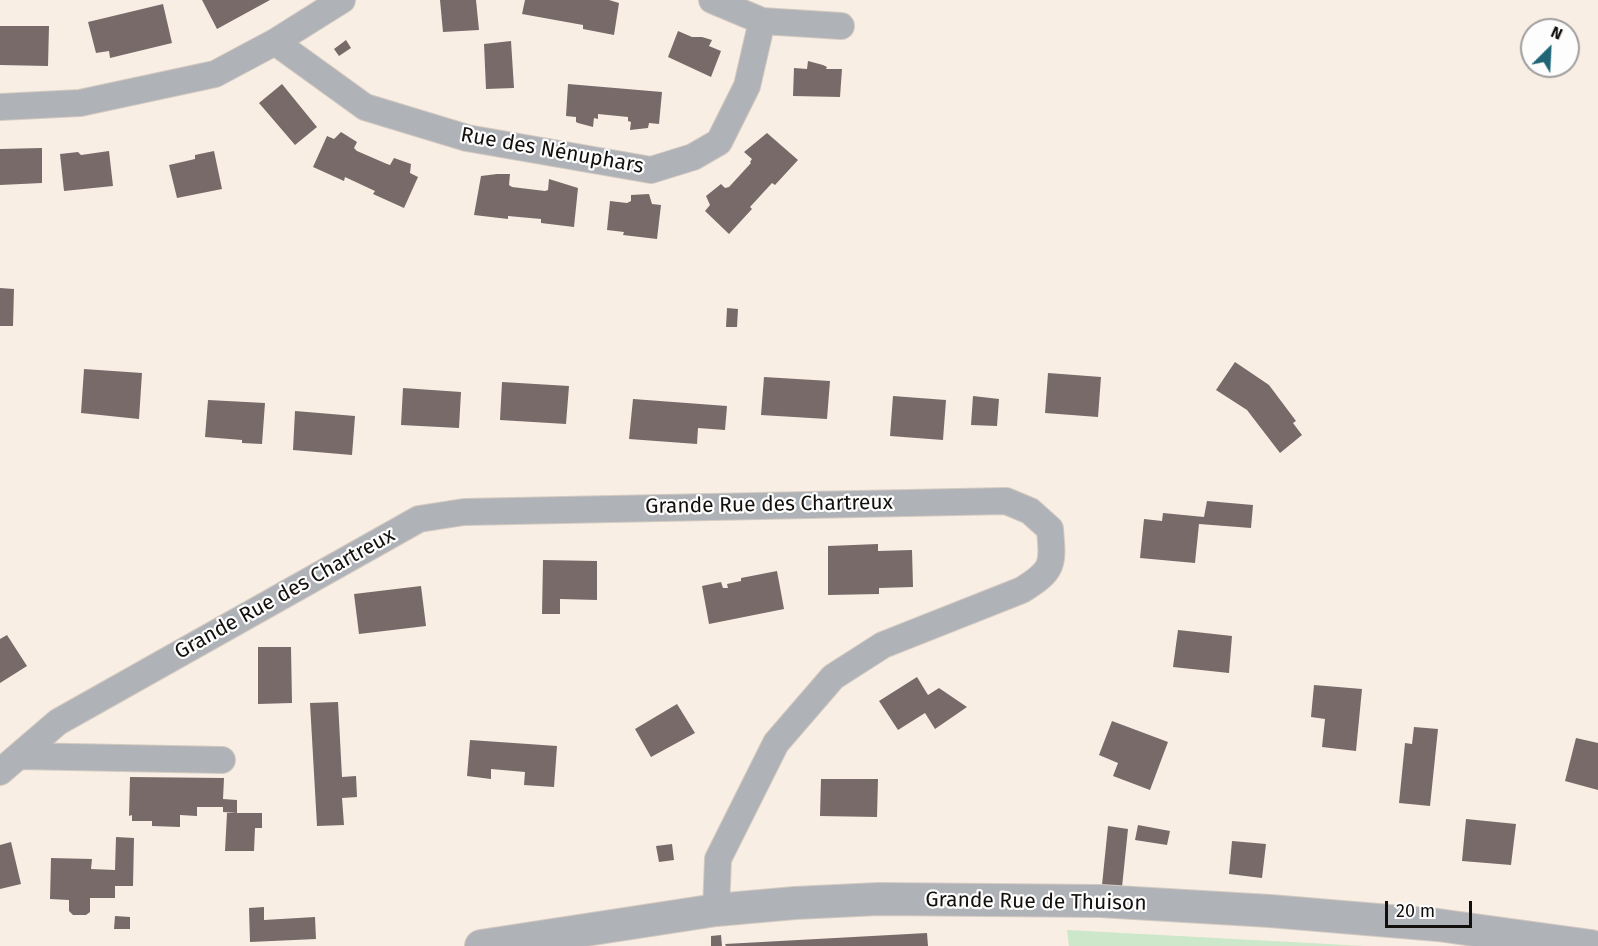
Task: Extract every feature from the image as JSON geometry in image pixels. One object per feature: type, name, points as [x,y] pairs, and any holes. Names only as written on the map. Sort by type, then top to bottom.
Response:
[{"type":"street","points":[[0,107],[80,103],[215,74],[275,42],[342,0]]},
{"type":"street","points":[[712,0],[762,21],[841,26]]},
{"type":"street","name":"Rue des Nénuphars","points":[[275,42],[365,107],[467,138],[651,170],[693,157],[719,142],[747,86],[762,21]]},
{"type":"street","name":"Grande Rue des Chartreux","points":[[9,764],[58,722],[418,519],[464,512],[994,501],[1006,501],[1030,511],[1050,529],[1052,559],[1042,578],[1022,590],[883,645],[833,677],[776,743],[718,859],[716,910]]},
{"type":"street","points":[[9,764],[222,760]]},
{"type":"street","name":"Grande Rue de Thuison","points":[[481,946],[716,910],[879,899],[1100,901],[1270,911],[1438,926],[1591,946]]},
{"type":"green space","points":[[1067,930],[1365,946],[1069,946]]},
{"type":"building","points":[[202,0],[270,0],[217,29]]},
{"type":"building","points":[[440,0],[476,0],[479,30],[443,32]]},
{"type":"building","points":[[525,0],[609,0],[619,3],[614,35],[583,29],[583,25],[522,14]]},
{"type":"building","points":[[163,4],[172,43],[110,58],[109,51],[96,53],[88,22]]},
{"type":"building","points":[[0,26],[49,26],[48,66],[0,65]]},
{"type":"building","points":[[678,31],[692,37],[712,40],[709,46],[721,51],[711,77],[668,57]]},
{"type":"building","points":[[346,40],[351,48],[339,56],[334,49]]},
{"type":"building","points":[[511,41],[514,88],[486,89],[484,44]]},
{"type":"building","points":[[808,61],[823,65],[827,67],[826,69],[842,69],[840,97],[793,96],[794,68],[807,69]]},
{"type":"building","points":[[282,84],[317,127],[295,145],[259,103]]},
{"type":"building","points":[[568,84],[662,92],[659,124],[649,123],[648,128],[630,130],[631,122],[628,121],[628,117],[598,114],[598,119],[594,118],[593,127],[578,123],[576,117],[566,116]]},
{"type":"building","points":[[341,132],[357,142],[354,148],[357,151],[390,165],[394,158],[411,164],[410,173],[418,177],[404,208],[373,194],[375,191],[345,177],[344,181],[313,167],[327,136],[334,139]]},
{"type":"building","points":[[767,133],[798,160],[775,185],[772,183],[729,234],[705,211],[710,205],[706,196],[721,184],[725,188],[729,187],[751,163],[752,159],[744,152]]},
{"type":"building","points":[[42,148],[42,183],[0,185],[0,149]]},
{"type":"building","points":[[109,151],[113,186],[64,191],[60,154],[78,152],[81,155]]},
{"type":"building","points":[[214,151],[222,189],[177,198],[169,165],[195,159],[195,155]]},
{"type":"building","points":[[510,174],[509,185],[512,187],[545,191],[548,190],[549,179],[578,188],[574,227],[541,223],[541,219],[508,216],[508,219],[474,215],[481,176]]},
{"type":"building","points":[[649,194],[652,204],[661,205],[657,239],[623,235],[624,232],[607,230],[610,201],[627,203],[631,201],[631,195]]},
{"type":"building","points":[[0,288],[14,289],[13,326],[0,326]]},
{"type":"building","points":[[727,308],[738,309],[737,327],[726,327]]},
{"type":"building","points":[[1235,362],[1269,385],[1296,421],[1293,423],[1302,435],[1280,453],[1247,410],[1216,390]]},
{"type":"building","points":[[84,369],[142,373],[139,419],[81,413]]},
{"type":"building","points":[[1048,373],[1101,377],[1098,417],[1045,413]]},
{"type":"building","points":[[764,377],[830,381],[827,419],[761,415]]},
{"type":"building","points":[[502,382],[569,386],[566,424],[500,420]]},
{"type":"building","points":[[403,388],[461,392],[459,428],[401,425]]},
{"type":"building","points":[[893,396],[946,400],[943,440],[890,436]]},
{"type":"building","points":[[973,396],[999,399],[997,426],[971,425]]},
{"type":"building","points":[[633,399],[727,406],[725,430],[698,428],[697,444],[629,439]]},
{"type":"building","points":[[208,400],[265,403],[262,444],[205,437]]},
{"type":"building","points":[[295,411],[355,416],[352,455],[293,450]]},
{"type":"building","points":[[1207,501],[1253,505],[1251,528],[1199,524],[1195,563],[1140,558],[1144,519],[1162,521],[1163,513],[1204,517]]},
{"type":"building","points":[[878,544],[878,551],[912,550],[913,587],[879,588],[879,594],[828,595],[828,546]]},
{"type":"building","points":[[543,560],[597,561],[597,600],[560,599],[560,614],[542,614]]},
{"type":"building","points":[[777,571],[784,609],[709,624],[702,586],[721,582],[723,588],[728,588],[727,584],[741,581],[741,578]]},
{"type":"building","points":[[421,586],[426,626],[359,634],[354,594]]},
{"type":"building","points":[[1178,630],[1232,636],[1229,673],[1173,667]]},
{"type":"building","points":[[7,635],[27,666],[0,683],[0,639]]},
{"type":"building","points":[[258,647],[291,647],[292,703],[258,704]]},
{"type":"building","points":[[917,677],[928,695],[939,688],[967,707],[935,729],[925,713],[898,730],[879,701]]},
{"type":"building","points":[[1314,685],[1362,689],[1356,751],[1322,747],[1325,719],[1311,717]]},
{"type":"building","points":[[338,702],[342,777],[356,776],[357,797],[342,798],[344,825],[317,826],[310,703]]},
{"type":"building","points":[[677,704],[695,733],[651,757],[635,729]]},
{"type":"building","points":[[1112,721],[1168,742],[1150,790],[1113,776],[1118,763],[1099,755]]},
{"type":"building","points":[[1414,727],[1438,729],[1430,806],[1399,803],[1405,743],[1412,744]]},
{"type":"building","points":[[1576,738],[1598,743],[1598,790],[1565,781]]},
{"type":"building","points":[[470,740],[557,746],[554,787],[524,785],[525,772],[491,769],[491,779],[467,776]]},
{"type":"building","points":[[130,777],[224,778],[223,799],[237,800],[237,813],[223,812],[223,807],[197,807],[197,816],[180,815],[180,827],[152,826],[152,821],[132,821],[132,815],[129,816]]},
{"type":"building","points":[[821,779],[878,779],[877,817],[820,816]]},
{"type":"building","points":[[227,813],[262,813],[262,828],[255,828],[254,851],[225,851]]},
{"type":"building","points":[[1466,819],[1516,824],[1511,865],[1462,861]]},
{"type":"building","points":[[1138,825],[1170,831],[1167,845],[1135,840]]},
{"type":"building","points":[[1108,826],[1128,829],[1122,887],[1102,885]]},
{"type":"building","points":[[116,837],[134,838],[133,886],[115,886],[115,898],[90,898],[90,912],[86,915],[73,915],[69,911],[69,900],[50,899],[51,858],[92,859],[91,869],[115,870]]},
{"type":"building","points":[[1232,841],[1266,844],[1262,878],[1229,874]]},
{"type":"building","points":[[11,842],[21,884],[0,889],[0,845]]},
{"type":"building","points":[[672,844],[674,860],[659,862],[656,846]]},
{"type":"building","points":[[264,907],[264,920],[315,917],[316,939],[250,942],[249,908]]},
{"type":"building","points":[[115,916],[130,917],[130,929],[114,929]]},
{"type":"building","points":[[927,933],[928,946],[726,946],[725,944]]},
{"type":"building","points":[[721,935],[722,946],[711,946],[711,936]]}]
